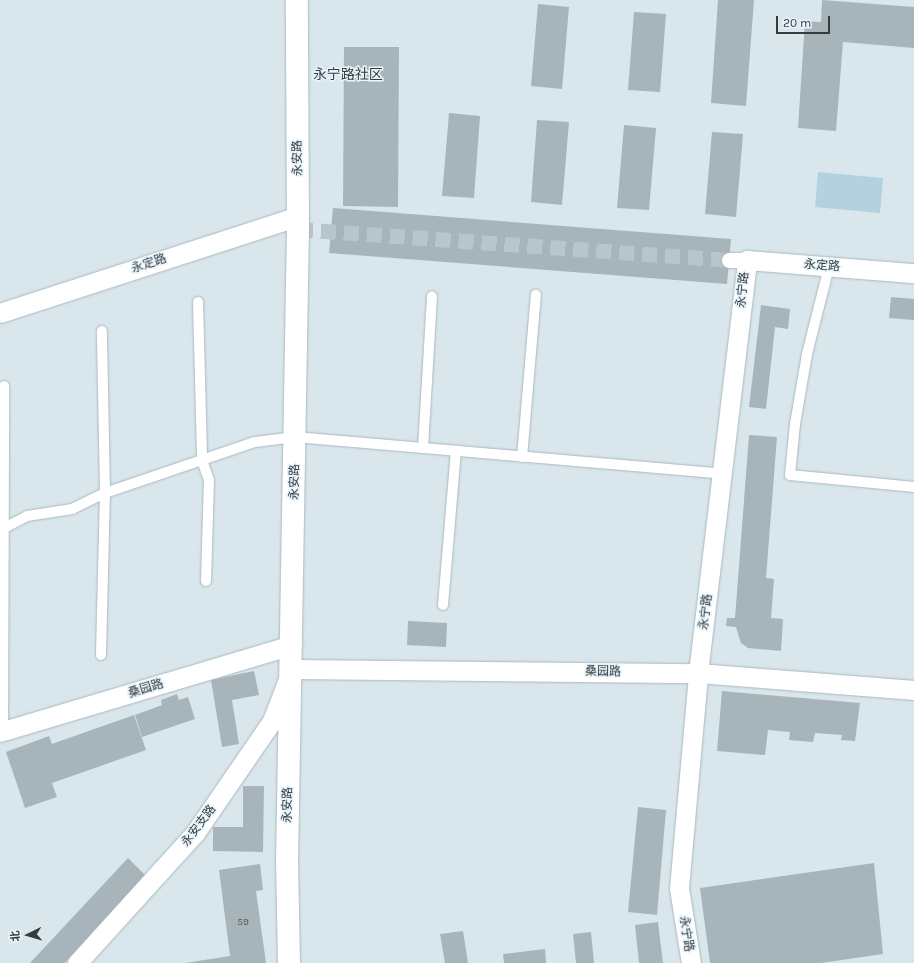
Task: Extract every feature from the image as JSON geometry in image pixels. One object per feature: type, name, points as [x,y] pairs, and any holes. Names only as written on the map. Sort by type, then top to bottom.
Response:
[{"type":"street","name":"永安路","points":[[289,963],[287,864],[292,669],[298,216],[297,0]]},
{"type":"street","name":"永定路","points":[[0,313],[298,216]]},
{"type":"street","name":"永定路","points":[[738,260],[914,273]]},
{"type":"street","name":"永宁路","points":[[691,963],[679,888],[698,673],[723,474],[738,260]]},
{"type":"street","name":"桑园路","points":[[1,732],[292,645]]},
{"type":"street","name":"桑园路","points":[[292,669],[698,673],[914,690]]},
{"type":"street","name":"永安支路","points":[[77,963],[195,833],[272,721],[292,669]]},
{"type":"lane","points":[[829,267],[807,354],[795,424],[790,475],[914,487]]},
{"type":"lane","points":[[522,457],[536,295]]},
{"type":"lane","points":[[423,448],[432,296]]},
{"type":"lane","points":[[198,302],[202,460],[209,480],[206,581]]},
{"type":"lane","points":[[101,655],[104,493],[102,331]]},
{"type":"lane","points":[[1,732],[4,386]]},
{"type":"lane","points":[[2,529],[27,516],[72,509],[104,493],[255,442],[295,437],[723,474]]},
{"type":"lane","points":[[443,605],[456,451]]},
{"type":"shaded area","points":[[818,172],[883,178],[880,213],[815,207]]},
{"type":"building","points":[[718,0],[754,0],[746,106],[711,103]]},
{"type":"building","points":[[822,0],[914,7],[914,48],[843,42],[836,131],[798,128],[805,21],[821,22]]},
{"type":"building","points":[[538,4],[569,7],[562,89],[531,86]]},
{"type":"building","points":[[634,12],[666,14],[660,92],[628,90]]},
{"type":"building","points":[[344,47],[399,47],[398,207],[343,206]]},
{"type":"building","points":[[449,113],[480,116],[474,198],[442,196]]},
{"type":"building","points":[[537,120],[569,122],[562,205],[531,202]]},
{"type":"building","points":[[624,125],[656,128],[649,210],[617,208]]},
{"type":"building","points":[[712,132],[743,134],[736,217],[705,214]]},
{"type":"building","points":[[333,208],[731,239],[727,284],[329,253]]},
{"type":"building","points":[[891,297],[914,299],[914,320],[889,318]]},
{"type":"building","points":[[761,305],[790,309],[788,329],[775,327],[766,409],[749,407]]},
{"type":"building","points":[[749,435],[777,437],[766,578],[774,579],[771,618],[783,619],[781,651],[748,648],[741,643],[736,627],[726,626],[727,618],[735,618]]},
{"type":"building","points":[[408,621],[447,623],[446,647],[407,645]]},
{"type":"building","points":[[254,671],[259,695],[232,700],[239,744],[222,747],[211,680]]},
{"type":"building","points":[[722,691],[860,703],[855,741],[841,740],[842,735],[815,733],[813,742],[789,740],[790,732],[768,730],[765,755],[717,751]]},
{"type":"building","points":[[177,694],[179,700],[188,697],[195,719],[142,737],[135,715],[162,705],[161,700]]},
{"type":"building","points":[[134,715],[146,750],[52,783],[57,797],[25,808],[6,752],[49,736],[52,744]]},
{"type":"building","points":[[243,786],[264,786],[263,852],[213,851],[213,827],[243,827]]},
{"type":"building","points":[[638,807],[666,810],[657,915],[628,912]]},
{"type":"building","points":[[128,858],[146,876],[65,963],[30,963]]},
{"type":"building","points":[[874,863],[883,954],[821,963],[710,963],[700,888]]},
{"type":"building","points":[[260,864],[263,890],[256,891],[266,963],[185,963],[230,956],[219,870]]},
{"type":"building","points":[[658,922],[663,963],[639,963],[635,925]]},
{"type":"building","points":[[463,931],[468,963],[445,963],[440,934]]},
{"type":"building","points":[[591,932],[594,963],[576,963],[573,934]]},
{"type":"building","points":[[545,949],[546,963],[504,963],[503,954]]},
{"type":"tunnel","points":[[298,229],[729,260]]},
{"type":"district","name":"永宁路社区","points":[[348,75]]}]
